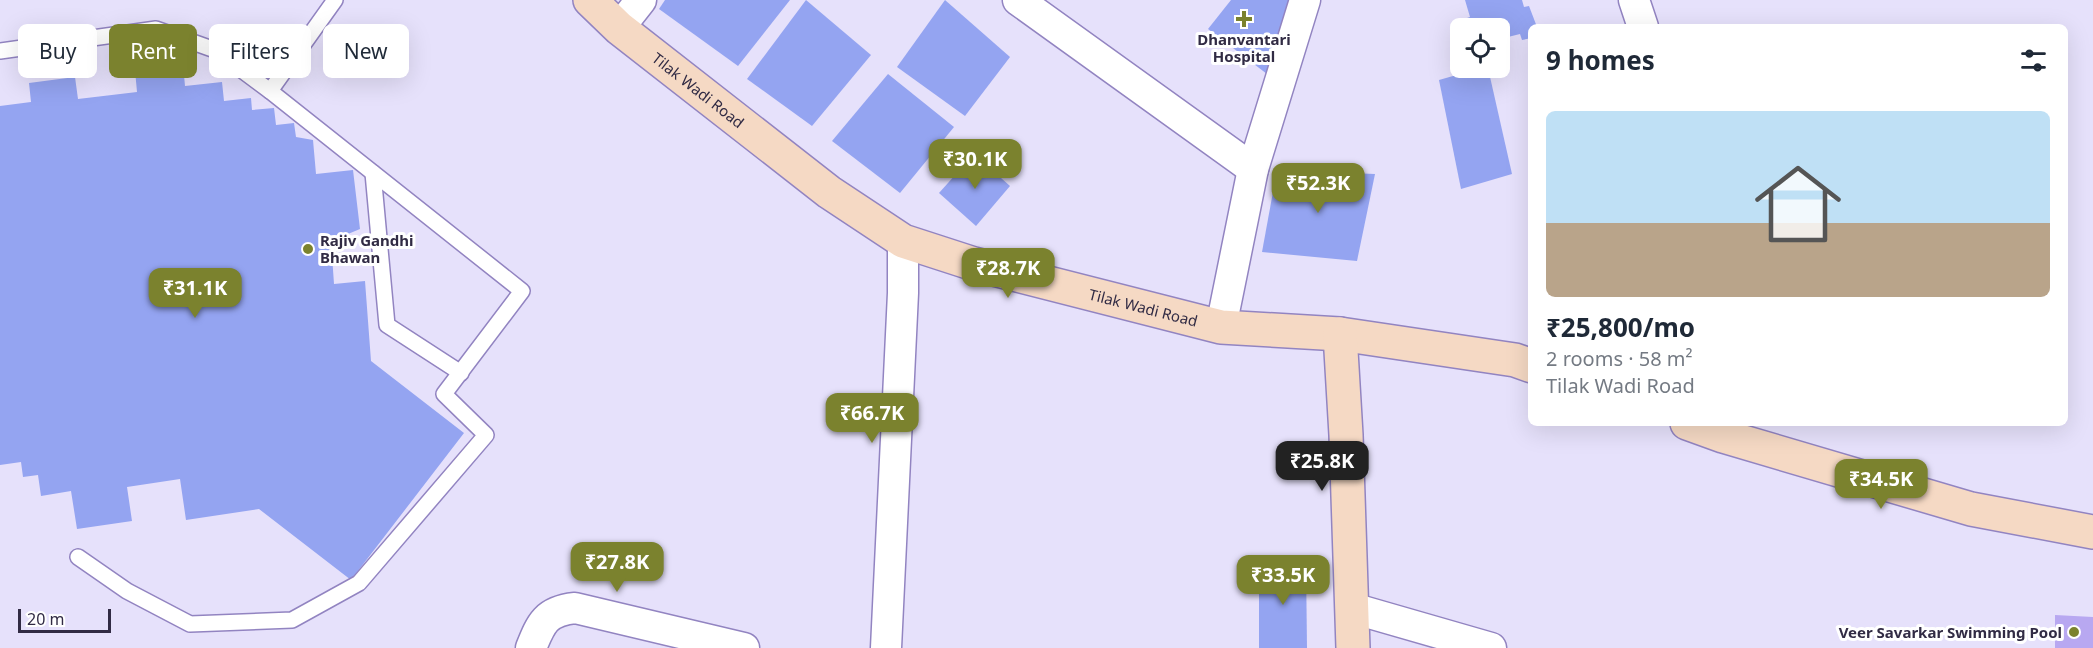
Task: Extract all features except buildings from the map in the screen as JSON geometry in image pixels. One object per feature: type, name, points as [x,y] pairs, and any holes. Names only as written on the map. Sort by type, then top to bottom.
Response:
[{"type":"street","name":"Tilak Wadi Road","points":[[590,0],[619,28],[829,192],[903,241],[974,264],[1221,327],[1340,334],[1515,360],[1528,365]]},
{"type":"street","points":[[619,28],[641,0]]},
{"type":"street","points":[[1018,0],[1252,169]]},
{"type":"street","points":[[1221,327],[1252,169],[1305,0]]},
{"type":"street","points":[[1634,0],[1642,24]]},
{"type":"street","points":[[886,648],[903,241]]},
{"type":"street","points":[[1340,334],[1346,435],[1353,648]]},
{"type":"street","points":[[1702,426],[1723,430],[1971,509],[2093,532]]},
{"type":"street","points":[[531,648],[539,627],[550,614],[561,609],[575,608],[744,648]]},
{"type":"street","points":[[1352,608],[1491,648]]},
{"type":"lane","points":[[270,91],[335,0]]},
{"type":"lane","points":[[0,51],[156,29],[215,50],[522,291],[444,394],[486,435],[359,583],[292,620],[190,624],[127,591],[78,557]]},
{"type":"lane","points":[[373,173],[387,325],[460,373]]},
{"type":"shaded area","name":"Veer Savarkar Swimming Pool","points":[[2055,615],[2093,617],[2093,648],[2055,648]]},
{"type":"place","name":"Dhanvantari Hospital","points":[[1244,19]]},
{"type":"place","name":"Rajiv Gandhi Bhawan","points":[[308,249]]},
{"type":"place","name":"Veer Savarkar Swimming Pool","points":[[2074,632]]}]
